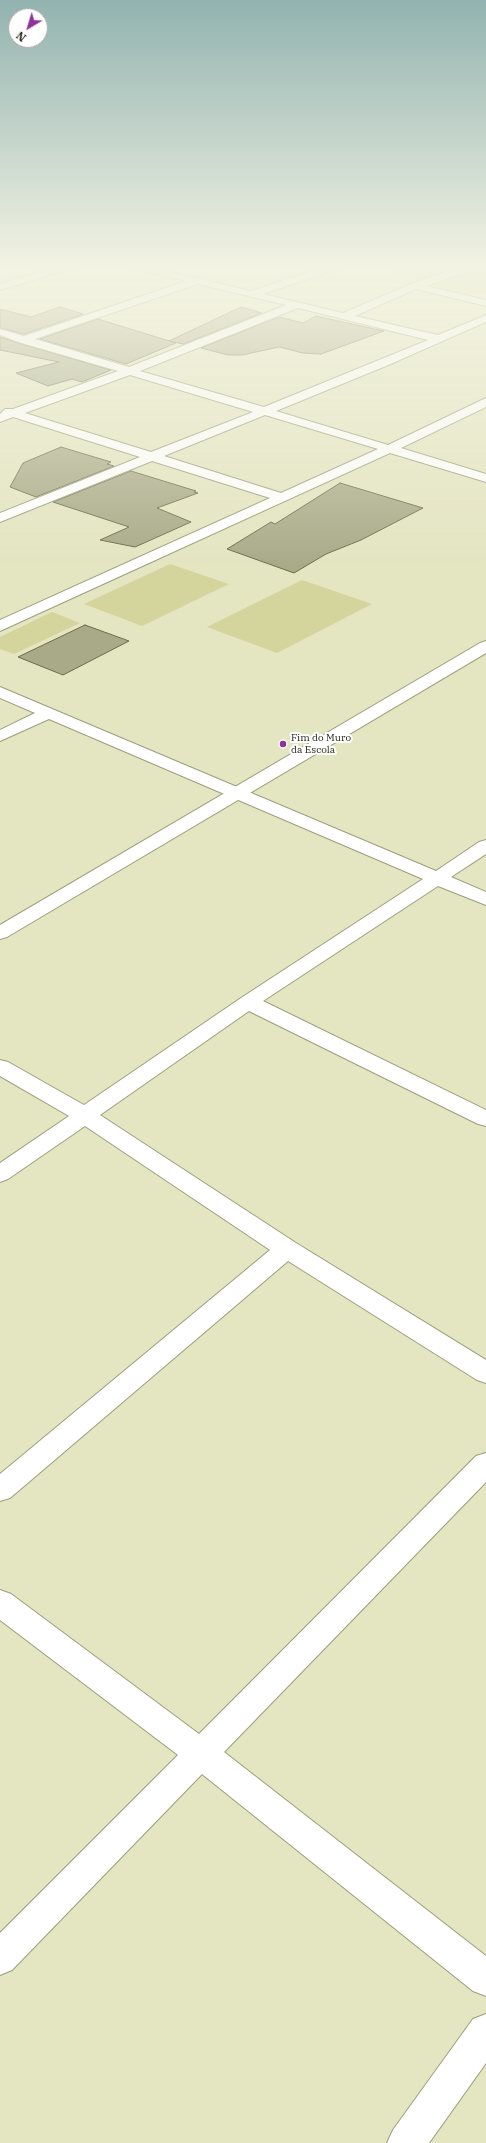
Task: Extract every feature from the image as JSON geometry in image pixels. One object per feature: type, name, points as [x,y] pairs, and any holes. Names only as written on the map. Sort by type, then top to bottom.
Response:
[{"type":"street","points":[[113,366],[486,478]]},
{"type":"street","points":[[4,414],[142,366]]},
{"type":"street","points":[[0,518],[374,366]]},
{"type":"street","points":[[0,626],[280,497],[389,449],[486,402]]},
{"type":"street","points":[[4,414],[154,456],[280,497]]},
{"type":"street","points":[[0,933],[486,647]]},
{"type":"street","points":[[0,692],[440,878],[486,899]]},
{"type":"street","points":[[0,736],[48,713]]},
{"type":"street","points":[[0,1174],[248,1002],[440,878],[486,846]]},
{"type":"street","points":[[248,1002],[486,1119]]},
{"type":"street","points":[[0,1067],[84,1115],[287,1249],[486,1373]]},
{"type":"street","points":[[0,1490],[287,1249]]},
{"type":"street","points":[[0,1958],[486,1464]]},
{"type":"street","points":[[0,1603],[200,1753],[486,1978]]},
{"type":"street","points":[[406,2143],[486,2032]]},
{"type":"green space","points":[[170,564],[229,584],[142,626],[84,604]]},
{"type":"green space","points":[[302,580],[372,604],[277,653],[207,627]]},
{"type":"green space","points":[[52,612],[80,623],[14,654],[0,649],[0,637]]},
{"type":"building","points":[[43,366],[97,366],[111,370],[82,382],[72,379],[48,386],[16,373]]},
{"type":"building","points":[[61,447],[111,462],[107,464],[114,466],[36,497],[10,487],[23,463]]},
{"type":"building","points":[[131,471],[196,491],[194,492],[198,493],[157,508],[191,522],[135,547],[100,540],[129,527],[53,502]]},
{"type":"building","points":[[340,483],[423,508],[361,540],[326,554],[294,573],[227,549],[271,522],[275,524]]},
{"type":"building","points":[[85,625],[129,641],[63,675],[18,657]]},
{"type":"place","name":"Fim do Muro da Escola","points":[[283,744]]}]
